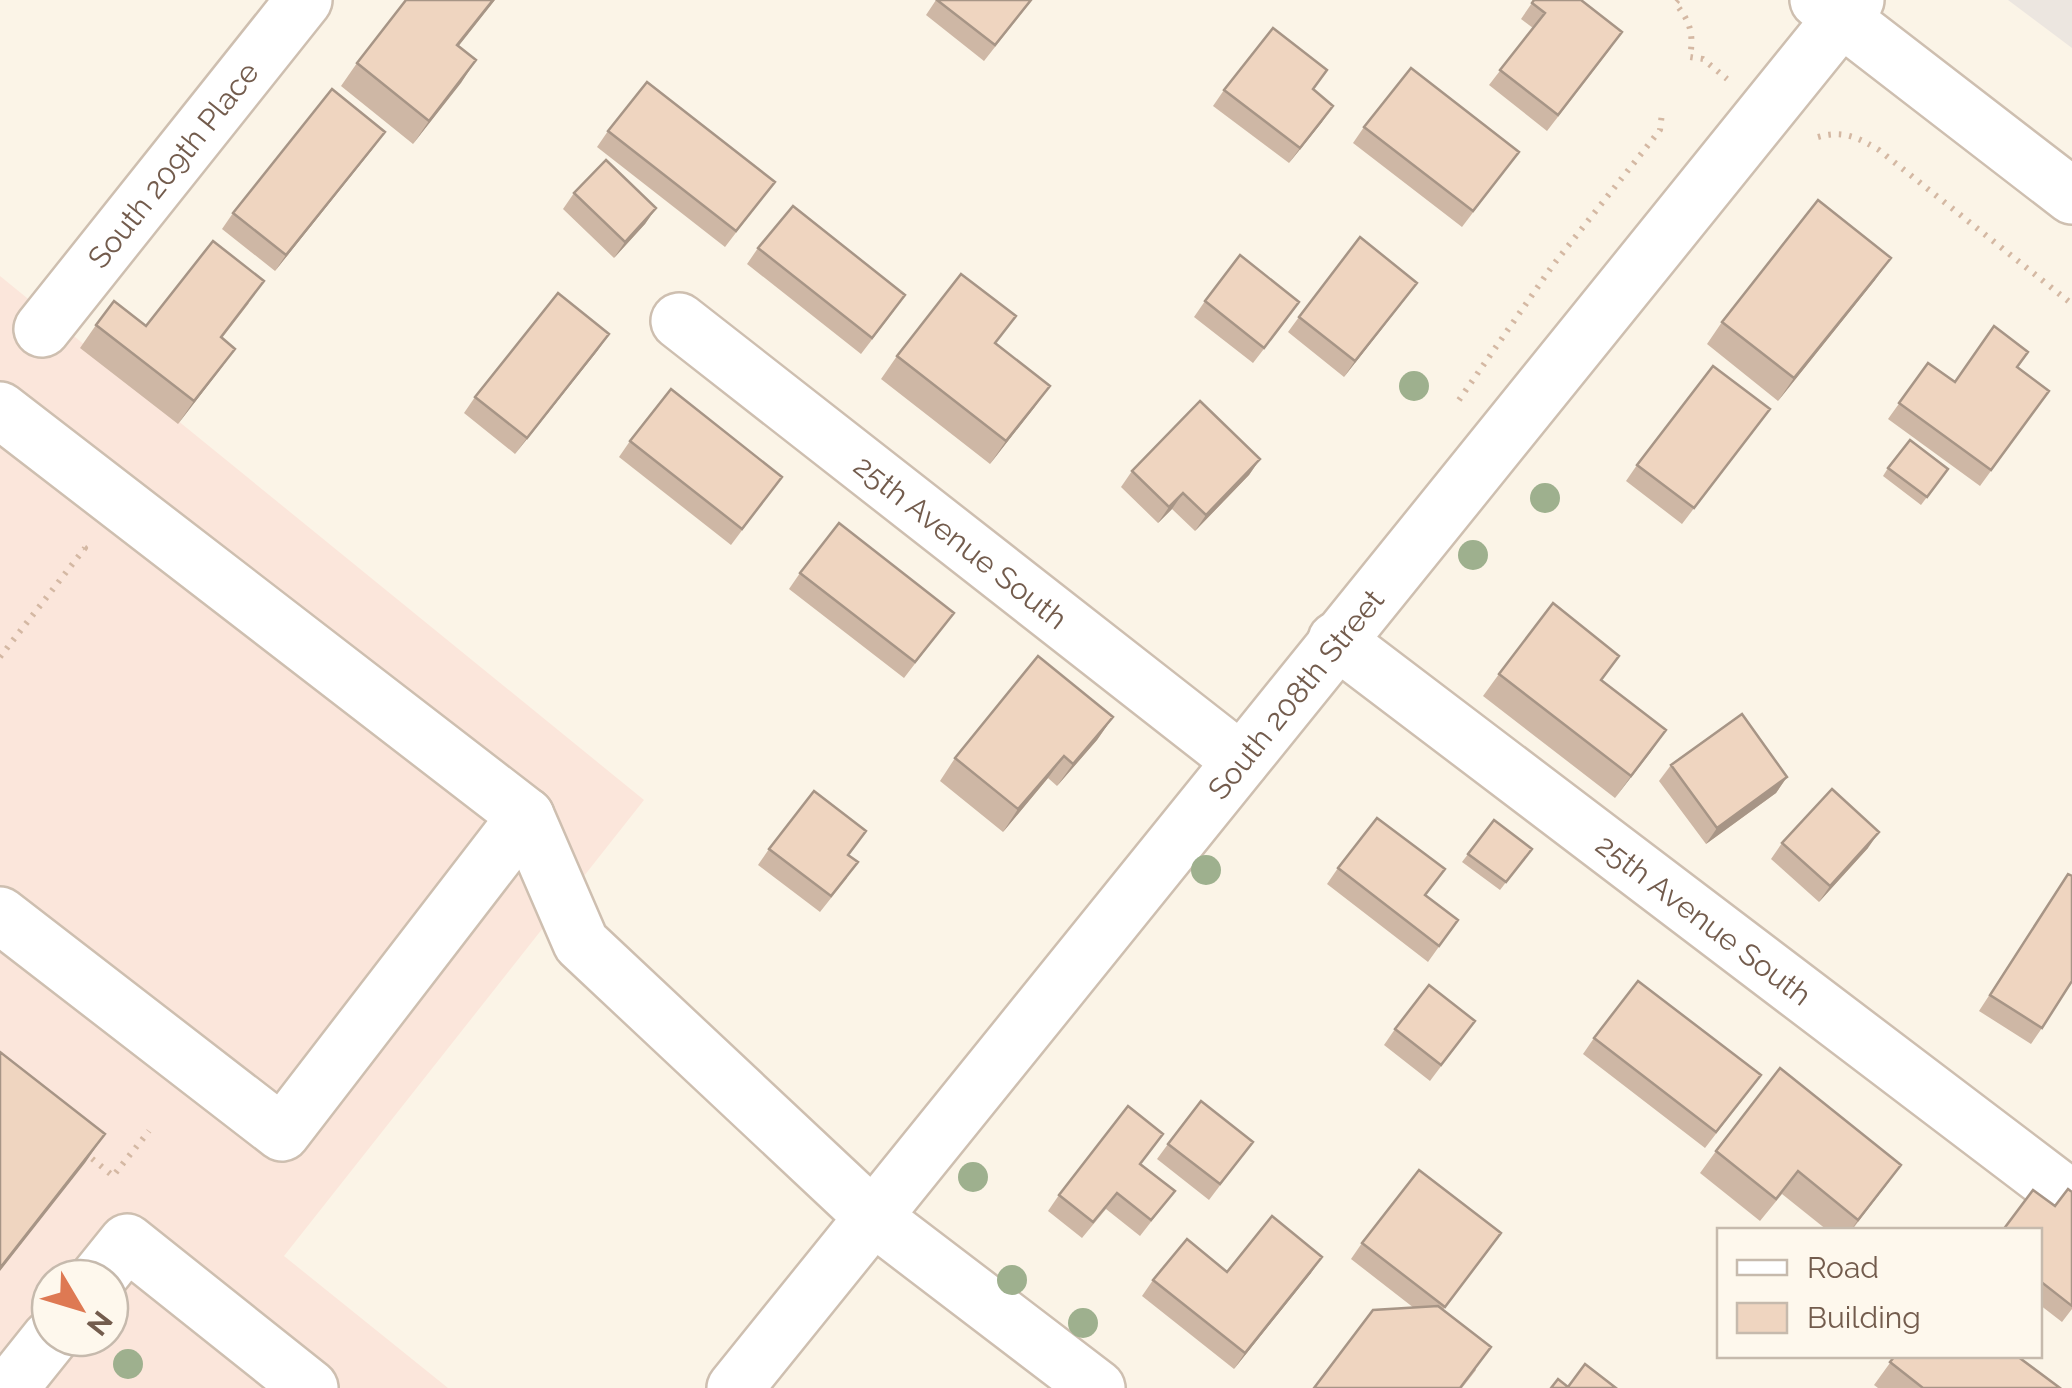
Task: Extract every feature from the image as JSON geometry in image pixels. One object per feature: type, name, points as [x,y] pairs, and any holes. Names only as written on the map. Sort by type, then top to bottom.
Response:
[{"type":"street","name":"South 209th Place","points":[[42,330],[304,0]]},
{"type":"street","points":[[1838,6],[2072,196]]},
{"type":"street","name":"South 208th Street","points":[[735,1388],[1241,761],[1838,6]]},
{"type":"street","name":"25th Avenue South","points":[[680,321],[1241,761]]},
{"type":"street","points":[[0,410],[526,816],[581,943],[874,1217],[1097,1388]]},
{"type":"street","name":"25th Avenue South","points":[[1336,640],[2072,1199]]},
{"type":"street","points":[[0,915],[282,1133],[526,816]]},
{"type":"street","points":[[114,1258],[127,1242],[310,1388]]},
{"type":"street","points":[[10,1388],[34,1358]]},
{"type":"path","points":[[1678,0],[1675,3],[1690,21],[1690,57],[1703,59]]},
{"type":"path","points":[[1805,146],[1820,136],[1836,133],[1852,134],[1866,142],[2072,304]]},
{"type":"path","points":[[0,657],[84,548],[70,536]]},
{"type":"path","points":[[71,1142],[114,1176],[150,1131]]},
{"type":"shaded area","points":[[2008,0],[2072,0],[2072,48]]},
{"type":"shaded area","points":[[0,276],[644,800],[284,1256],[448,1388],[0,1388]]},
{"type":"building","points":[[406,0],[493,0],[457,45],[476,60],[429,121],[357,63]]},
{"type":"building","points":[[937,0],[1031,0],[995,45]]},
{"type":"building","points":[[1581,0],[1622,32],[1558,115],[1500,70],[1545,13],[1532,3]]},
{"type":"building","points":[[1273,28],[1327,70],[1313,89],[1333,106],[1300,148],[1224,90]]},
{"type":"building","points":[[1411,68],[1519,152],[1473,211],[1364,127]]},
{"type":"building","points":[[647,82],[775,182],[736,231],[608,131]]},
{"type":"building","points":[[332,89],[385,132],[286,255],[233,213]]},
{"type":"building","points":[[606,160],[656,208],[625,242],[574,193]]},
{"type":"building","points":[[1818,200],[1891,258],[1794,378],[1722,322]]},
{"type":"building","points":[[793,206],[905,295],[872,338],[758,248]]},
{"type":"building","points":[[1360,237],[1417,283],[1355,361],[1299,317]]},
{"type":"building","points":[[213,241],[264,281],[221,337],[235,349],[194,401],[96,325],[114,301],[146,326]]},
{"type":"building","points":[[1240,255],[1299,302],[1264,348],[1205,301]]},
{"type":"building","points":[[961,274],[1016,316],[995,343],[1050,386],[1006,441],[897,356]]},
{"type":"building","points":[[558,293],[609,334],[527,438],[475,397]]},
{"type":"building","points":[[1994,326],[2028,352],[2017,367],[2049,391],[1991,470],[1899,403],[1928,363],[1955,382]]},
{"type":"building","points":[[1713,366],[1770,409],[1694,508],[1637,465]]},
{"type":"building","points":[[671,389],[782,477],[742,529],[630,441]]},
{"type":"building","points":[[1200,401],[1260,459],[1206,515],[1183,493],[1169,507],[1132,471]]},
{"type":"building","points":[[1910,440],[1948,469],[1927,497],[1888,468]]},
{"type":"building","points":[[839,523],[954,613],[915,662],[800,573]]},
{"type":"building","points":[[1553,603],[1619,656],[1601,680],[1666,730],[1631,776],[1499,674]]},
{"type":"building","points":[[1038,656],[1113,717],[1073,764],[1064,756],[1018,809],[955,758]]},
{"type":"building","points":[[1742,714],[1787,777],[1717,828],[1671,765]]},
{"type":"building","points":[[1832,789],[1879,832],[1830,886],[1782,843]]},
{"type":"building","points":[[814,791],[866,831],[848,855],[858,862],[831,896],[769,849]]},
{"type":"building","points":[[1377,818],[1445,869],[1425,895],[1458,920],[1439,946],[1338,868]]},
{"type":"building","points":[[1494,820],[1532,849],[1506,882],[1468,854]]},
{"type":"building","points":[[2068,874],[2072,876],[2072,981],[2042,1028],[1990,995]]},
{"type":"building","points":[[1638,981],[1761,1075],[1716,1132],[1594,1038]]},
{"type":"building","points":[[1429,985],[1475,1021],[1441,1065],[1395,1029]]},
{"type":"building","points":[[0,1052],[105,1134],[0,1268]]},
{"type":"building","points":[[1780,1068],[1901,1165],[1858,1220],[1798,1171],[1776,1199],[1716,1151]]},
{"type":"building","points":[[1201,1101],[1253,1142],[1220,1184],[1168,1144]]},
{"type":"building","points":[[1128,1106],[1163,1134],[1140,1164],[1175,1191],[1151,1220],[1117,1193],[1093,1222],[1059,1195]]},
{"type":"building","points":[[1419,1170],[1501,1233],[1445,1307],[1362,1243]]},
{"type":"building","points":[[2068,1189],[2072,1192],[2072,1306],[2042,1283],[2042,1228],[2004,1228],[2033,1190],[2055,1206]]},
{"type":"building","points":[[1272,1216],[1322,1257],[1245,1353],[1153,1280],[1187,1239],[1227,1272]]},
{"type":"building","points":[[1438,1306],[1491,1347],[1460,1388],[1314,1388],[1373,1310]]},
{"type":"building","points":[[1893,1358],[2020,1358],[2060,1388],[1923,1388],[1890,1362]]},
{"type":"building","points":[[1585,1364],[1616,1388],[1551,1388],[1558,1379],[1568,1387]]}]
